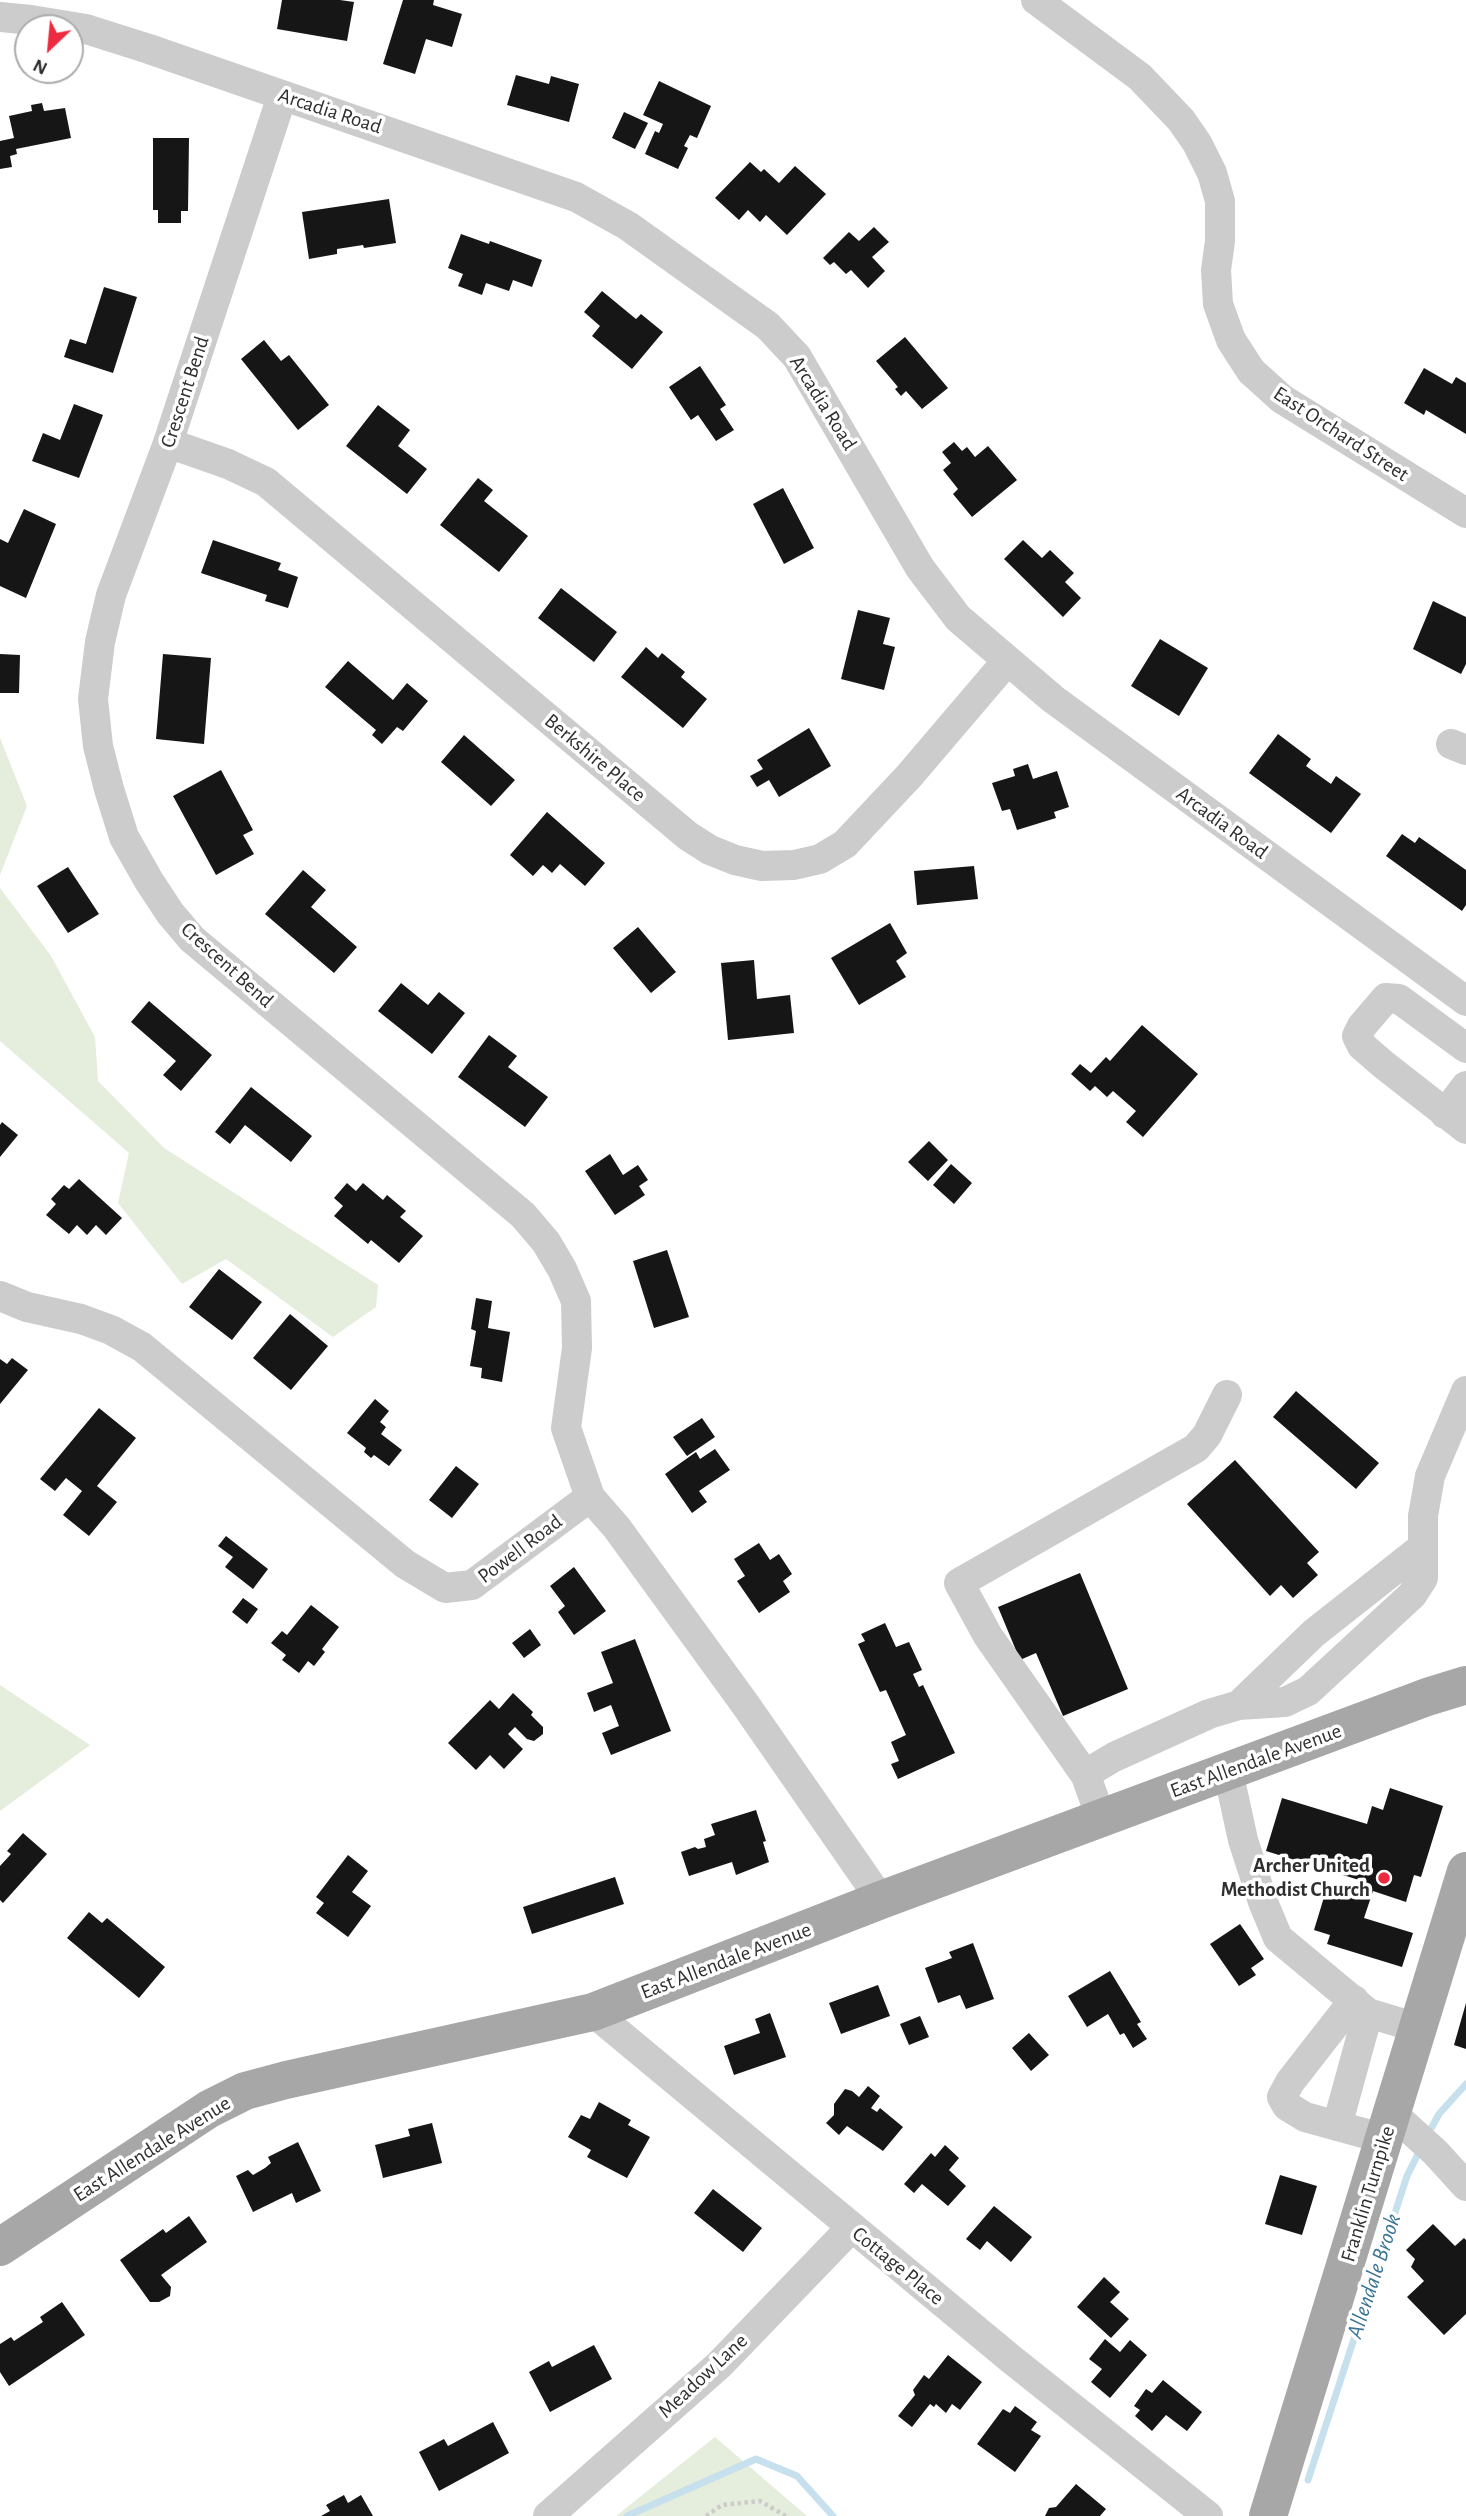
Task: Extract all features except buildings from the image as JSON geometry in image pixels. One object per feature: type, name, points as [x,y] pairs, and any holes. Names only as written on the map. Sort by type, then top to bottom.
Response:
[{"type":"main road","name":"East Allendale Avenue","points":[[0,2247],[209,2109],[245,2091],[593,2012],[881,1900],[1427,1697],[1466,1685]]},
{"type":"main road","name":"Franklin Turnpike","points":[[1268,2516],[1407,2134],[1418,2028],[1466,1871]]},
{"type":"street","name":"East Orchard Street","points":[[1036,0],[1140,77],[1174,112],[1197,143],[1212,173],[1220,201],[1220,241],[1216,270],[1218,304],[1231,340],[1251,371],[1282,399],[1466,513]]},
{"type":"street","name":"Arcadia Road","points":[[0,17],[31,19],[86,29],[379,127],[576,197],[638,232],[768,326],[797,357],[920,568],[958,618],[1053,699],[1466,1001]]},
{"type":"street","name":"Crescent Bend","points":[[282,96],[169,443],[111,595],[100,642],[93,699],[98,746],[108,789],[124,837],[156,892],[192,939],[523,1215],[546,1242],[576,1301],[577,1348],[566,1428],[590,1497]]},
{"type":"street","name":"Berkshire Place","points":[[169,443],[228,464],[266,482],[347,547],[688,836],[710,850],[736,860],[762,866],[794,865],[820,859],[845,844],[909,776],[1007,661]]},
{"type":"street","points":[[1466,1048],[1399,999],[1386,998],[1357,1036],[1363,1046],[1456,1121],[1466,1086]]},
{"type":"street","name":"Powell Road","points":[[0,1296],[27,1307],[81,1319],[111,1330],[142,1347],[405,1564],[445,1588],[472,1586],[590,1497]]},
{"type":"street","points":[[1086,1776],[1127,1751],[1209,1714],[1239,1705],[1314,1633],[1423,1547],[1423,1516],[1430,1476],[1466,1391]]},
{"type":"street","points":[[1101,1818],[1086,1776],[988,1636],[959,1583],[1196,1448],[1207,1435],[1227,1395]]},
{"type":"street","points":[[590,1497],[617,1528],[745,1704],[881,1900]]},
{"type":"street","points":[[1228,1771],[1243,1840],[1263,1902],[1278,1937],[1361,2006],[1418,2028]]},
{"type":"street","points":[[1361,2006],[1290,2082],[1282,2097],[1287,2106],[1298,2114],[1337,2126],[1407,2134],[1466,2186]]},
{"type":"street","points":[[1337,2126],[1361,2006]]},
{"type":"street","name":"Cottage Place","points":[[593,2012],[851,2228],[1208,2516]]},
{"type":"street","name":"Meadow Lane","points":[[548,2516],[592,2480],[719,2365],[851,2228]]},
{"type":"path","points":[[706,2516],[722,2505],[760,2501],[786,2516]]},
{"type":"green space","points":[[0,738],[27,806],[0,875]]},
{"type":"green space","points":[[0,888],[51,956],[95,1037],[98,1081],[164,1148],[378,1285],[376,1307],[333,1337],[226,1259],[182,1284],[118,1203],[129,1153],[0,1041]]},
{"type":"green space","points":[[0,1685],[90,1745],[0,1811]]},
{"type":"green space","points":[[715,2437],[807,2516],[616,2516]]},
{"type":"waterway","name":"Allendale Brook","points":[[1427,2136],[1439,2114],[1466,2084]]},
{"type":"waterway","name":"Allendale Brook","points":[[1308,2480],[1407,2176],[1420,2150]]},
{"type":"waterway","name":"Allendale Brook","points":[[627,2516],[756,2459],[797,2476],[833,2516]]},
{"type":"place","name":"Archer United Methodist Church","points":[[1384,1878]]}]
